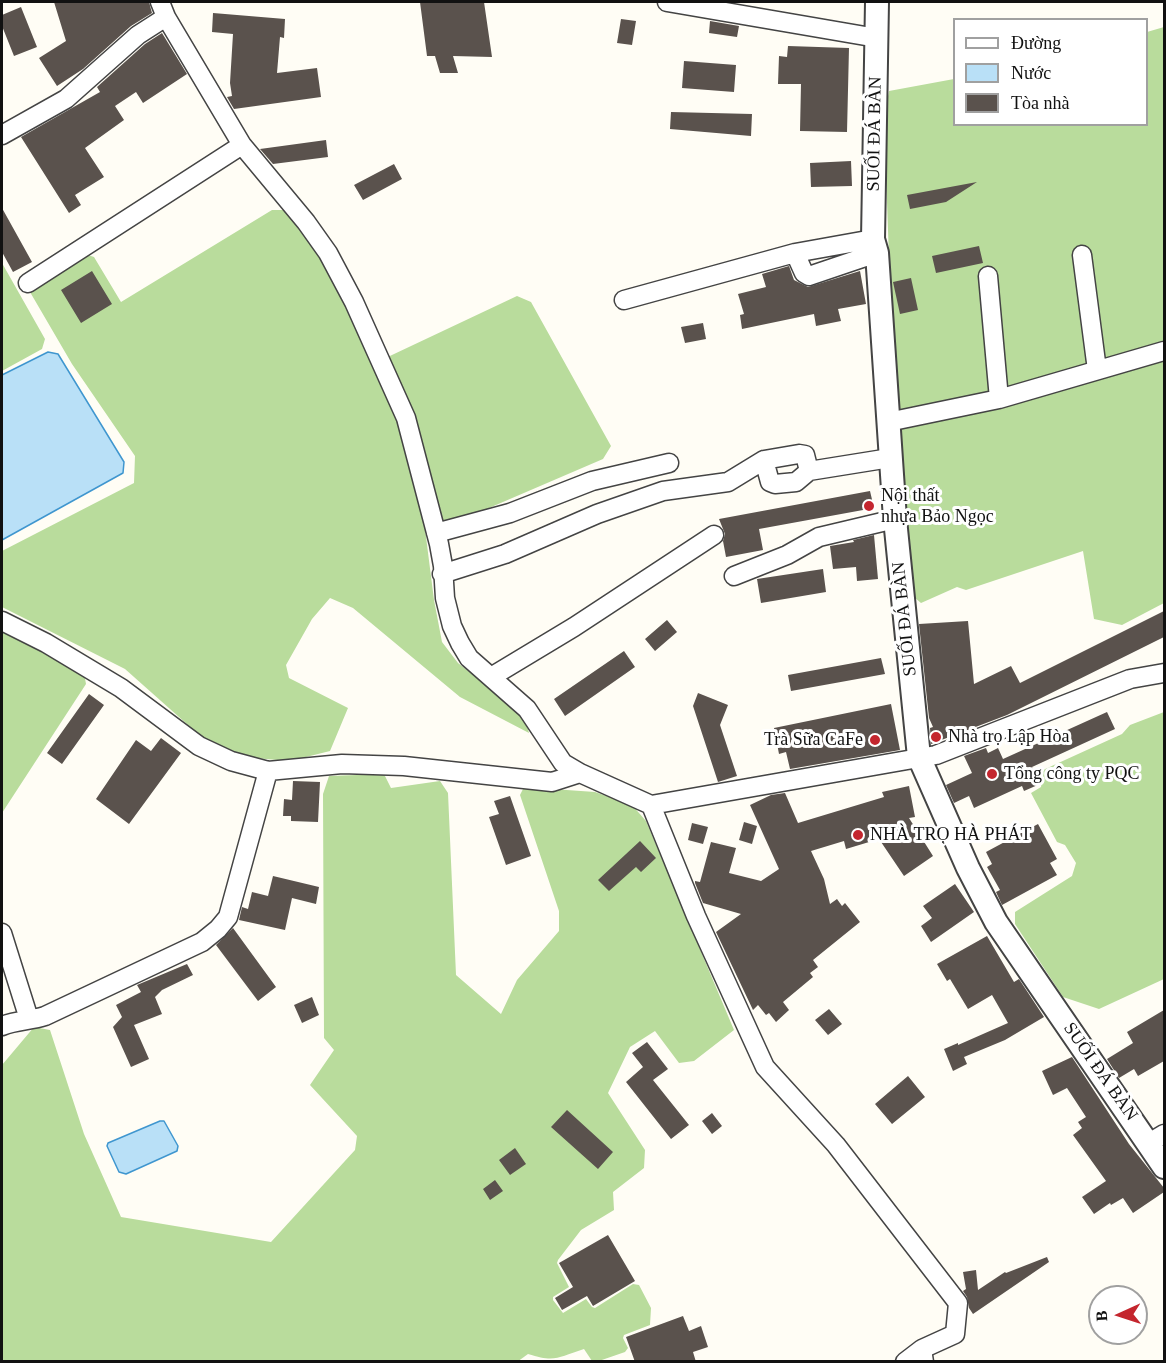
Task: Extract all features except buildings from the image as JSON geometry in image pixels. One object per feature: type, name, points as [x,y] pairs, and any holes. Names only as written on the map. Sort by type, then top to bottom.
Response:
[{"type":"street","points":[[667,2],[877,38]]},
{"type":"street","name":"SUỐI ĐÁ BÀN","points":[[877,2],[875,246],[895,519],[919,757],[968,868],[996,922],[1157,1138],[1164,1167]]},
{"type":"street","points":[[2,135],[66,99],[138,35],[163,9],[242,145],[306,222],[328,254],[354,302],[406,418],[436,532],[443,566],[445,598],[452,626],[460,643],[469,658],[526,709],[563,763],[580,773],[651,805],[936,755],[1130,679],[1164,673]]},
{"type":"street","points":[[28,283],[242,145]]},
{"type":"street","points":[[795,253],[804,273],[809,276],[875,246]]},
{"type":"street","points":[[624,300],[795,253],[875,246]]},
{"type":"street","points":[[1082,255],[1097,370]]},
{"type":"street","points":[[988,276],[999,399]]},
{"type":"street","points":[[888,422],[999,399],[1164,351]]},
{"type":"street","points":[[442,574],[505,554],[597,514],[663,491],[728,482],[764,460],[805,455],[809,471]]},
{"type":"street","points":[[764,460],[770,482],[775,484],[796,483],[809,471],[890,458]]},
{"type":"street","points":[[436,532],[510,513],[592,482],[669,463]]},
{"type":"street","points":[[734,576],[787,555],[819,537],[895,519]]},
{"type":"street","points":[[491,677],[574,627],[714,535]]},
{"type":"street","points":[[2,621],[46,643],[121,688],[199,746],[231,761],[268,771],[342,764],[404,766],[552,782],[580,773]]},
{"type":"street","points":[[2,1026],[22,1019],[45,1016],[202,942],[218,929],[228,916],[268,771]]},
{"type":"street","points":[[651,805],[696,916],[765,1067],[836,1145],[958,1303],[955,1334],[923,1355],[905,1362]]},
{"type":"street","points":[[2,933],[29,1019]]},
{"type":"green space","points":[[1164,27],[1164,603],[1122,625],[1094,619],[1083,551],[966,590],[957,587],[921,603],[908,592],[905,500],[890,286],[884,118],[889,91],[953,79],[953,126],[1148,126],[1148,32]]},
{"type":"green space","points":[[272,210],[285,210],[311,242],[339,285],[361,334],[368,357],[375,363],[517,296],[531,302],[611,446],[603,459],[482,511],[425,529],[442,642],[458,663],[524,715],[529,733],[460,697],[353,608],[330,598],[312,619],[286,665],[289,678],[348,708],[330,751],[290,761],[242,757],[206,741],[125,669],[2,607],[2,551],[134,483],[135,456],[72,364],[30,292],[39,282],[88,255],[94,257],[121,302]]},
{"type":"green space","points":[[2,263],[45,339],[42,349],[2,371]]},
{"type":"green space","points":[[2,628],[84,673],[86,684],[2,813]]},
{"type":"green space","points":[[1164,712],[1164,979],[1099,1009],[1063,997],[1015,924],[1015,912],[1072,876],[1076,863],[1065,845],[1057,842],[1031,793],[1041,787],[1043,770],[1122,734],[1130,725]]},
{"type":"green space","points":[[384,774],[391,788],[440,781],[448,793],[456,975],[501,1014],[517,980],[559,931],[559,911],[520,795],[524,787],[595,792],[632,805],[646,821],[734,1030],[694,1061],[679,1063],[655,1031],[630,1047],[608,1093],[645,1150],[644,1168],[613,1192],[614,1210],[581,1230],[558,1260],[557,1263],[569,1287],[553,1297],[553,1300],[563,1313],[586,1299],[595,1308],[633,1284],[639,1285],[651,1308],[650,1325],[624,1335],[623,1338],[628,1348],[625,1352],[596,1362],[592,1361],[584,1349],[551,1358],[528,1354],[517,1362],[2,1362],[2,1065],[34,1027],[50,1030],[84,1134],[121,1217],[271,1242],[355,1150],[357,1136],[310,1085],[334,1050],[324,1038],[323,794],[329,776]]},
{"type":"water","points":[[48,352],[58,354],[124,462],[123,473],[2,540],[2,375]]},
{"type":"water","points":[[164,1121],[178,1146],[177,1151],[126,1174],[119,1172],[107,1146],[108,1143]]},
{"type":"place","name":"Nội thất nhựa Bảo Ngọc","points":[[869,506]]},
{"type":"place","name":"Nhà trọ Lập Hòa","points":[[936,737]]},
{"type":"place","name":"Trà Sữa CaFe","points":[[875,740]]},
{"type":"place","name":"Tổng công ty PQC","points":[[992,774]]},
{"type":"place","name":"NHÀ TRỌ HÀ PHÁT","points":[[858,835]]}]
